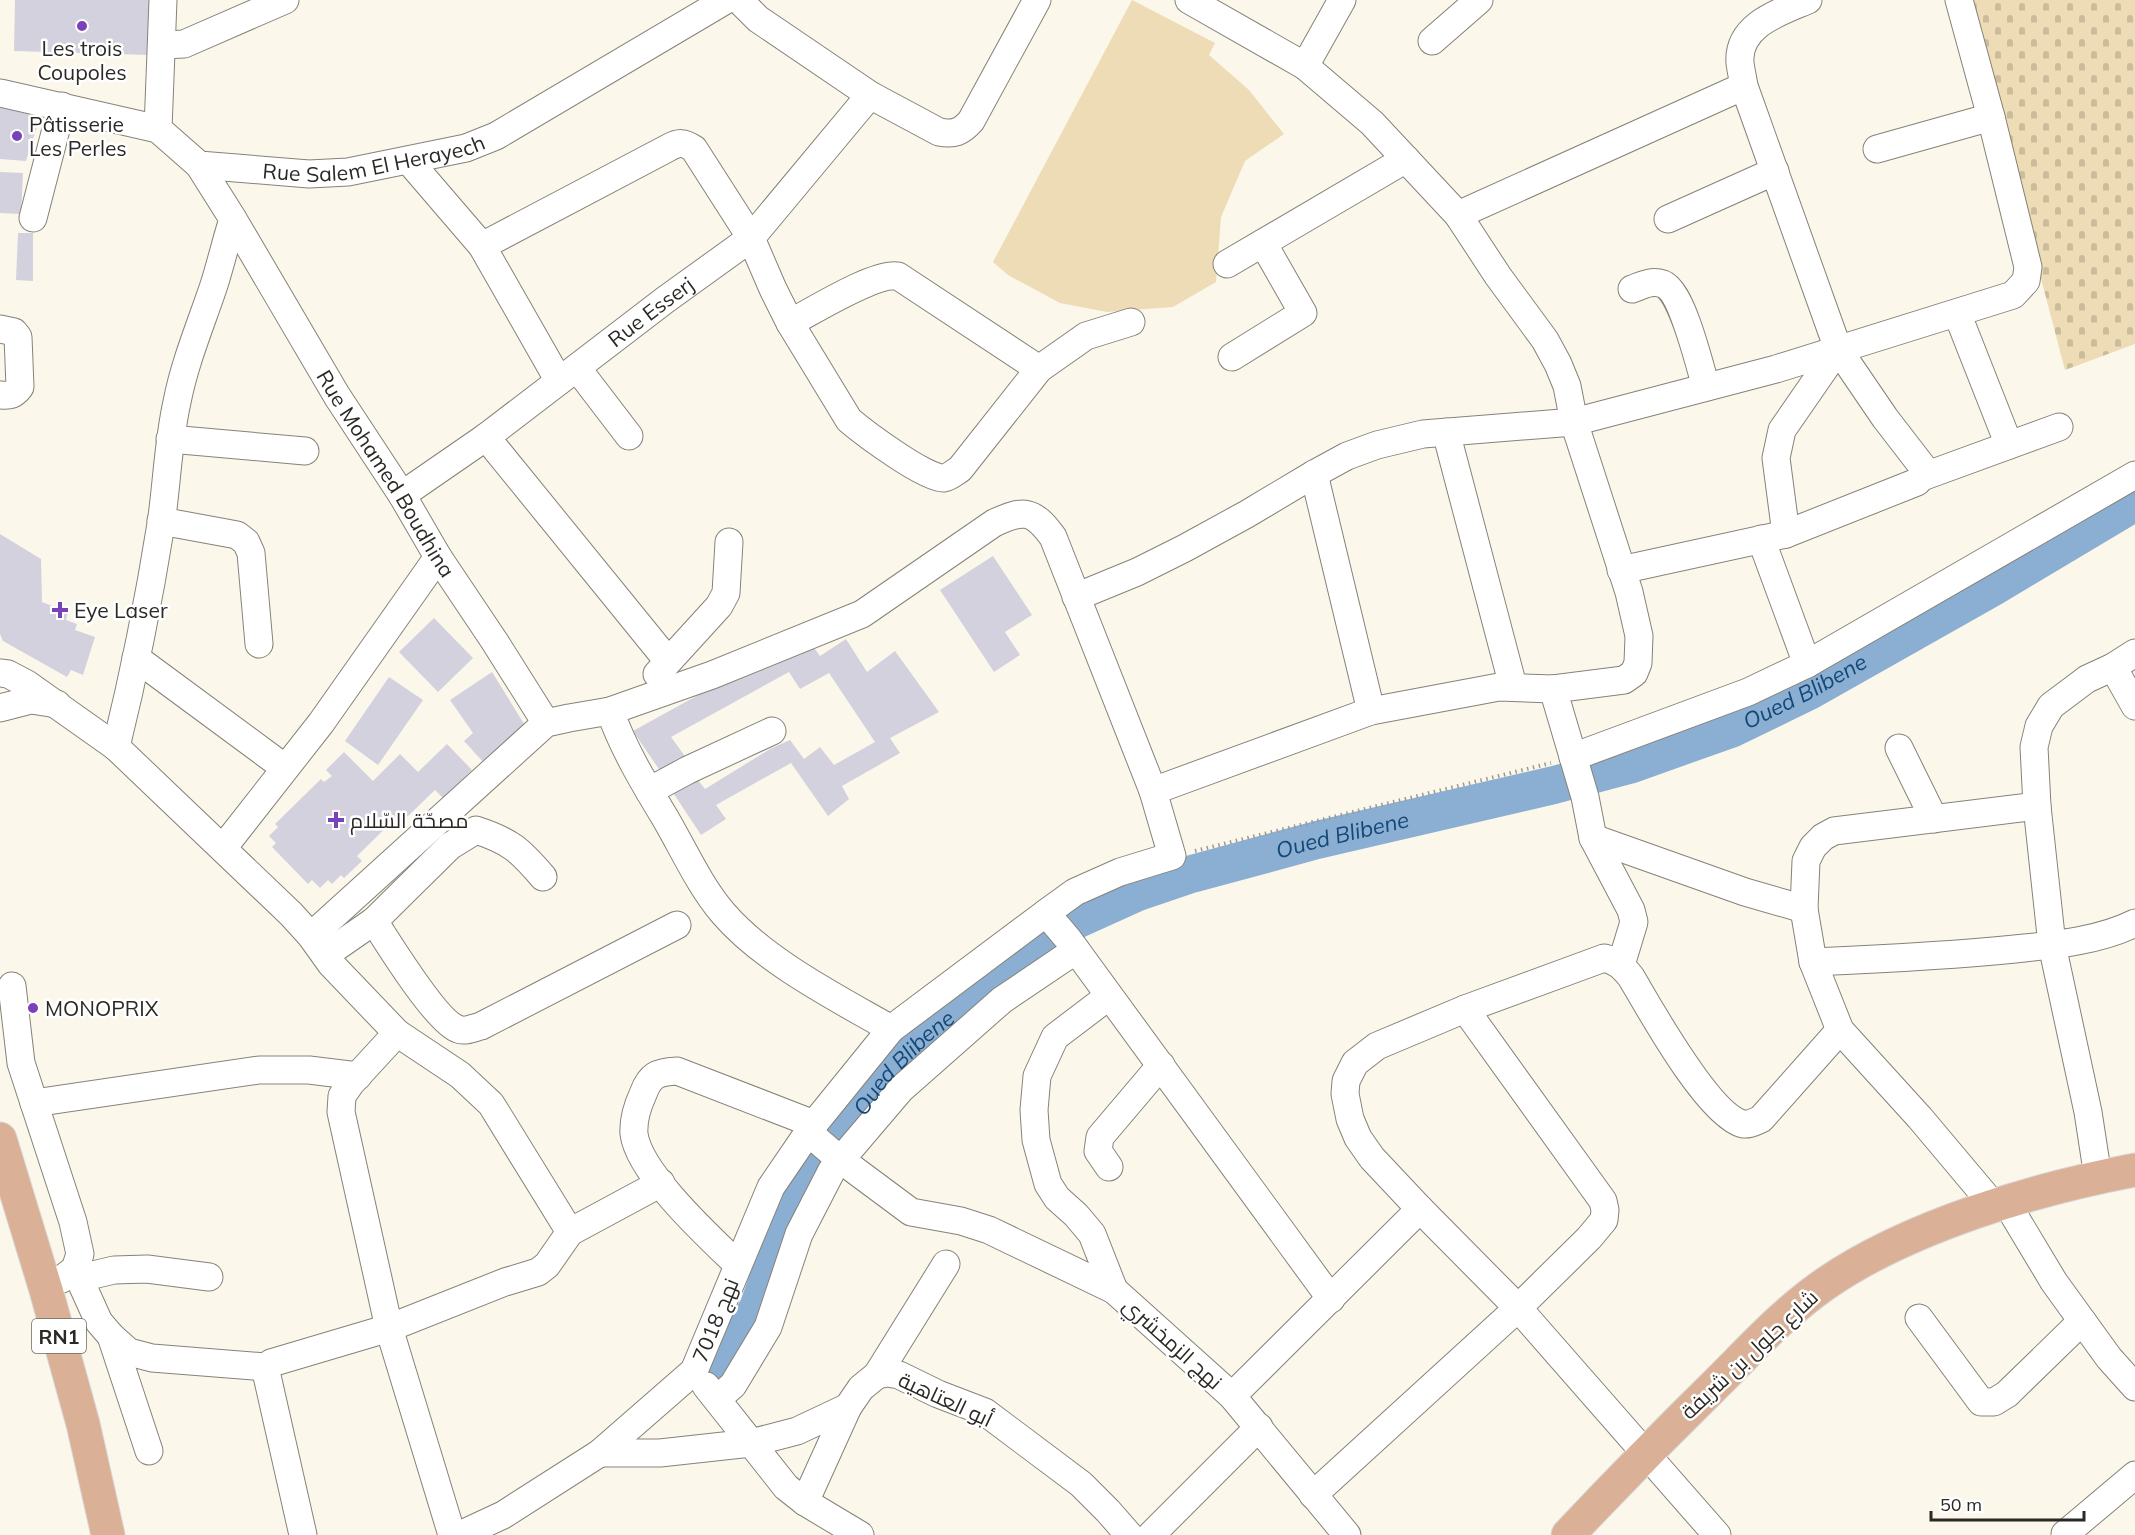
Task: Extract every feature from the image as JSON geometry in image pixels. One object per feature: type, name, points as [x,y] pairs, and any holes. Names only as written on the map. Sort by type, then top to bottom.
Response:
[{"type":"main road","name":"RN1","points":[[0,1139],[5,1178],[46,1290],[83,1424],[108,1535]]},
{"type":"main road","name":"شارع جلول بن شريفة","points":[[1568,1535],[1646,1453],[1770,1330],[1799,1303],[1825,1284],[1878,1252],[1934,1228],[2000,1204],[2098,1177],[2135,1170]]},
{"type":"street","points":[[158,129],[163,0]]},
{"type":"street","points":[[163,45],[184,44],[285,0]]},
{"type":"street","name":"Rue Salem El Herayech","points":[[200,165],[309,174],[348,172],[466,148],[496,136],[726,0]]},
{"type":"street","points":[[739,0],[758,19],[870,95],[939,132],[952,134],[963,129],[971,121],[1037,0]]},
{"type":"street","points":[[1153,791],[1371,711],[1499,687],[1553,689],[1624,680],[1634,673],[1638,663],[1639,636],[1629,592],[1574,422],[1567,386],[1558,363],[1545,340],[1498,276],[1458,215],[1372,123],[1305,66],[1189,0]]},
{"type":"street","points":[[1305,66],[1342,0]]},
{"type":"street","points":[[1432,41],[1479,0]]},
{"type":"street","points":[[1808,0],[1765,20],[1754,28],[1744,42],[1740,61],[1744,86],[1838,349],[1885,418],[1922,466],[1924,472],[1922,477]]},
{"type":"street","points":[[1076,597],[1137,572],[1185,548],[1347,456],[1377,445],[1423,434],[1574,422],[1776,369],[2013,295],[2026,281],[2028,267],[1959,0]]},
{"type":"street","points":[[1458,215],[1744,86]]},
{"type":"street","points":[[0,93],[158,129],[200,165]]},
{"type":"street","name":"Rue Esserj","points":[[402,495],[486,437],[665,300],[751,238],[870,95]]},
{"type":"street","points":[[33,218],[62,106]]},
{"type":"street","points":[[1876,149],[1991,117]]},
{"type":"street","points":[[482,246],[678,143],[686,143],[694,149],[751,238],[790,323],[849,420],[934,477],[944,478],[960,469],[1039,369],[1086,336],[1131,322]]},
{"type":"street","points":[[1227,264],[1406,159]]},
{"type":"street","points":[[408,161],[482,246],[568,374],[629,436]]},
{"type":"street","name":"Rue Mohamed Boudhina","points":[[200,165],[325,376],[402,495],[438,557],[546,723]]},
{"type":"street","points":[[1668,219],[1775,171]]},
{"type":"street","points":[[116,747],[136,658],[161,521],[170,439],[186,362],[214,283],[232,219]]},
{"type":"street","points":[[1232,357],[1303,313],[1263,243]]},
{"type":"street","points":[[790,323],[875,279],[890,275],[898,276],[1039,369]]},
{"type":"street","points":[[1632,289],[1652,281],[1666,285],[1676,298],[1685,317],[1706,387]]},
{"type":"street","points":[[1957,313],[2009,445]]},
{"type":"street","points":[[0,329],[14,332],[18,337],[20,387],[9,396],[0,395]]},
{"type":"street","points":[[1807,664],[1773,537],[1776,458],[1782,430],[1838,349]]},
{"type":"street","points":[[1621,570],[1773,537],[1855,508],[1917,482],[1922,477],[2059,427]]},
{"type":"street","points":[[1446,432],[1513,686]]},
{"type":"street","points":[[486,437],[668,661]]},
{"type":"street","points":[[170,439],[305,451]]},
{"type":"street","points":[[1314,474],[1371,711]]},
{"type":"street","points":[[1574,763],[1748,692],[1807,664],[2135,475]]},
{"type":"street","points":[[318,946],[546,723],[619,708],[865,622],[993,523],[1010,515],[1026,514],[1041,521],[1053,537],[1153,791],[1172,856]]},
{"type":"street","points":[[161,521],[237,535],[246,542],[251,553],[259,644]]},
{"type":"street","points":[[729,542],[726,593],[719,606],[668,661],[619,708],[617,729],[649,791],[707,891],[723,914],[771,956],[891,1029]]},
{"type":"street","points":[[223,848],[378,645],[438,557]]},
{"type":"street","points":[[136,658],[285,768]]},
{"type":"street","points":[[2098,1177],[2088,1112],[2052,945],[2037,806],[2034,747],[2039,726],[2051,706],[2087,679],[2124,660],[2135,706]]},
{"type":"street","points":[[0,673],[8,674],[27,684],[116,747],[291,914],[330,964],[397,1033],[460,1075],[491,1104],[570,1232]]},
{"type":"street","points":[[1553,689],[1585,797],[1593,838],[1633,916],[1634,922],[1621,965]]},
{"type":"street","points":[[0,708],[31,699],[57,704]]},
{"type":"street","points":[[649,791],[772,731]]},
{"type":"street","points":[[1899,748],[1934,819]]},
{"type":"street","points":[[2037,806],[1834,831],[1823,837],[1813,847],[1806,861],[1804,909],[1813,962],[1840,1030],[2000,1204],[2109,1358],[2135,1387]]},
{"type":"street","points":[[318,946],[374,921],[450,846],[476,830],[500,838],[522,852],[543,877]]},
{"type":"street","points":[[1593,838],[1745,892],[1804,909]]},
{"type":"street","name":"نهج 7018","points":[[460,1535],[500,1525],[600,1453],[694,1371],[771,1186],[891,1029],[1048,916],[1075,892],[1120,872],[1172,856]]},
{"type":"street","points":[[1048,916],[1161,1065],[1331,1299]]},
{"type":"street","points":[[374,921],[440,1017],[457,1029],[467,1030],[481,1026],[676,925]]},
{"type":"street","points":[[1813,962],[1944,957],[2052,945],[2120,930],[2135,923]]},
{"type":"street","points":[[717,1399],[734,1385],[768,1327],[799,1234],[840,1159],[901,1089],[1002,1000],[1072,945]]},
{"type":"street","points":[[1717,1535],[1518,1308],[1372,1158],[1358,1138],[1350,1119],[1345,1094],[1346,1081],[1355,1063],[1377,1046],[1465,1009],[1604,958],[1614,960],[1621,965],[1631,977],[1679,1059],[1724,1113],[1743,1124],[1761,1119],[1840,1030]]},
{"type":"street","points":[[12,986],[21,1063],[73,1221],[80,1254],[78,1274],[99,1322],[129,1352],[152,1358],[265,1367],[271,1363],[389,1328],[505,1282],[538,1272],[547,1265],[570,1232],[661,1183]]},
{"type":"street","points":[[1109,996],[1055,1037],[1037,1076],[1034,1110],[1036,1140],[1048,1184],[1056,1198],[1076,1215],[1092,1234],[1114,1290]]},
{"type":"street","points":[[1313,1495],[1518,1308],[1589,1238],[1604,1220],[1603,1201],[1465,1009]]},
{"type":"street","points":[[397,1033],[342,1096],[341,1112],[389,1328],[452,1535]]},
{"type":"street","points":[[1109,1167],[1098,1151],[1100,1137],[1161,1065]]},
{"type":"street","points":[[34,1103],[259,1070],[309,1070],[358,1076]]},
{"type":"street","points":[[737,1264],[695,1224],[661,1183],[644,1160],[634,1136],[635,1113],[648,1080],[664,1071],[677,1071],[812,1131],[840,1159],[911,1212],[961,1221],[989,1230],[1114,1290]]},
{"type":"street","points":[[1232,1396],[1420,1209]]},
{"type":"street","points":[[877,1376],[946,1264]]},
{"type":"street","points":[[46,1290],[78,1274],[114,1270],[147,1269],[209,1277]]},
{"type":"street","name":"نهج الزمخشري","points":[[1114,1290],[1232,1396],[1259,1427]]},
{"type":"street","points":[[1919,1318],[1981,1402],[1994,1402],[2007,1394],[2082,1321]]},
{"type":"street","points":[[111,1336],[149,1451]]},
{"type":"street","points":[[265,1367],[303,1535]]},
{"type":"street","points":[[694,1371],[786,1487],[805,1502],[827,1528],[860,1535]]},
{"type":"street","name":"أبو العتاهية","points":[[600,1453],[660,1453],[751,1443],[797,1431],[848,1407],[861,1388],[877,1376],[886,1373],[899,1375],[944,1397],[985,1412],[1081,1484],[1129,1535]]},
{"type":"street","points":[[805,1502],[848,1407]]},
{"type":"street","points":[[1151,1535],[1259,1427],[1347,1535]]},
{"type":"street","points":[[2065,1535],[2135,1475]]},
{"type":"path","points":[[1172,856],[1574,763]]},
{"type":"green space","points":[[1132,0],[1215,43],[1209,55],[1249,90],[1284,134],[1245,161],[1221,217],[1216,282],[1173,307],[1107,312],[1060,303],[1008,275],[993,262]]},
{"type":"green space","points":[[1968,0],[2135,0],[2135,344],[2065,370]]},
{"type":"building","name":"Les trois Coupoles","points":[[15,0],[150,0],[149,55],[14,51]]},
{"type":"building","name":"Pâtisserie Les Perles","points":[[6,102],[41,114],[26,161],[0,159],[0,107]]},
{"type":"building","points":[[0,172],[23,173],[21,214],[0,213]]},
{"type":"building","points":[[18,233],[33,233],[33,281],[16,280]]},
{"type":"building","points":[[0,534],[41,559],[42,602],[68,612],[66,620],[77,624],[75,630],[95,637],[83,675],[71,670],[67,677],[3,641],[0,634]]},
{"type":"building","points":[[993,556],[1032,615],[1005,632],[1020,655],[994,672],[940,590]]},
{"type":"building","points":[[434,618],[473,658],[438,692],[399,652]]},
{"type":"building","points":[[846,639],[867,672],[895,651],[939,712],[890,738],[900,753],[842,786],[849,799],[828,816],[791,763],[716,805],[726,819],[701,835],[668,785],[691,771],[705,789],[770,749],[790,740],[804,759],[820,747],[834,765],[875,742],[829,673],[800,689],[789,672],[671,737],[690,763],[665,778],[633,731],[787,646],[812,645],[820,656]]},
{"type":"building","points":[[492,672],[526,727],[485,764],[464,741],[473,733],[450,700]]},
{"type":"building","points":[[389,677],[423,700],[378,765],[345,741]]},
{"type":"building","name":"مصحّة السّلام","points":[[447,744],[472,770],[443,798],[435,790],[407,817],[402,812],[357,856],[362,861],[344,878],[341,875],[332,884],[328,880],[320,888],[312,880],[308,884],[272,847],[276,843],[269,836],[278,827],[275,824],[321,779],[324,782],[332,776],[326,770],[344,752],[373,781],[400,754],[418,772]]},
{"type":"waterway","name":"Oued Blibene","points":[[720,1371],[758,1308],[795,1204],[882,1078],[925,1035],[1076,920],[1138,892],[1188,875],[1317,840],[1554,785],[1629,765],[1733,728],[1809,691],[1993,587],[2135,502]]},
{"type":"place","name":"Les trois Coupoles","points":[[82,26]]},
{"type":"place","name":"Pâtisserie Les Perles","points":[[17,136]]},
{"type":"place","name":"Eye Laser","points":[[60,610]]},
{"type":"place","name":"مصحّة السّلام","points":[[336,820]]},
{"type":"place","name":"MONOPRIX","points":[[33,1008]]}]
